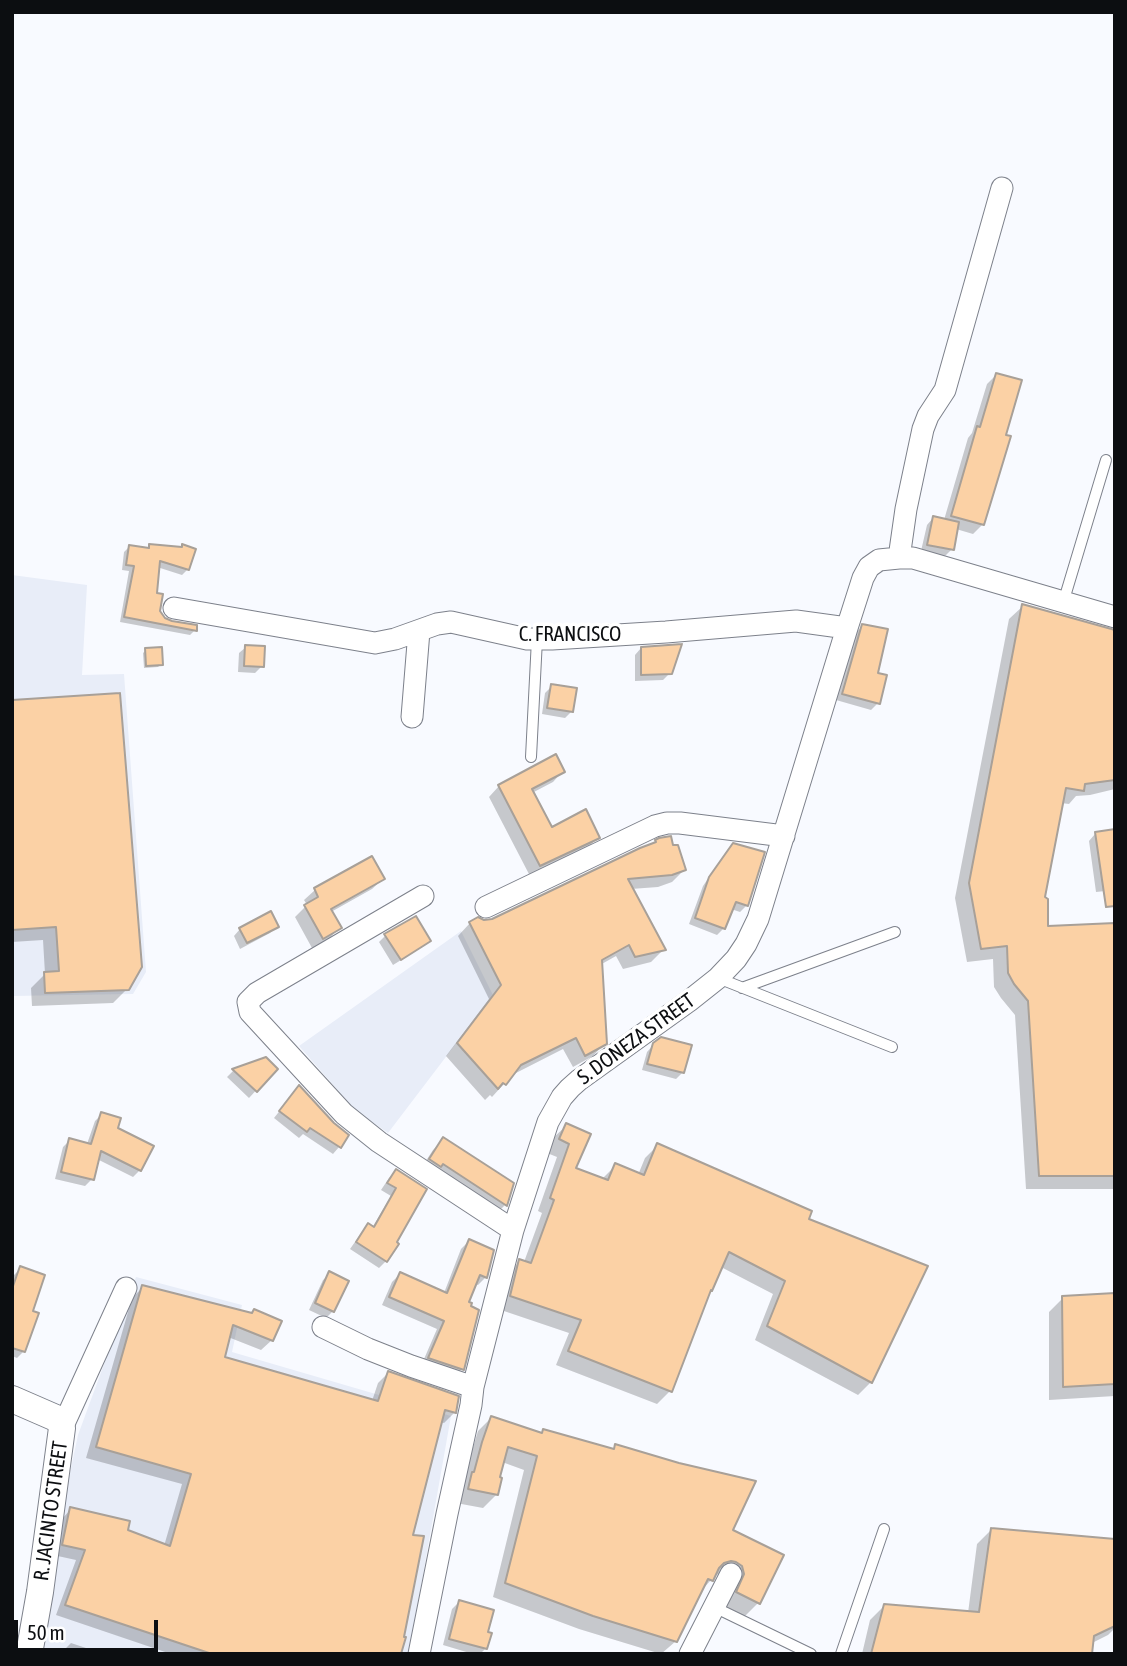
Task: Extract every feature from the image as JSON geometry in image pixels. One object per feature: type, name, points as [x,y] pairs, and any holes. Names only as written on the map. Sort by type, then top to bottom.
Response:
[{"type":"street","points":[[1002,188],[944,390],[923,429],[899,558],[913,558],[1115,617]]},
{"type":"street","name":"S. DONEZA STREET","points":[[419,1654],[473,1387],[513,1230],[548,1122],[562,1097],[579,1080],[718,978],[746,944],[758,919],[863,579],[869,567],[879,559],[899,558]]},
{"type":"street","name":"C. FRANCISCO","points":[[174,608],[375,643],[451,622],[527,639],[796,621],[847,628]]},
{"type":"street","points":[[412,718],[419,631]]},
{"type":"street","points":[[486,907],[667,823],[784,836]]},
{"type":"street","points":[[423,896],[257,993],[248,1002],[250,1012],[344,1114],[380,1142],[513,1230]]},
{"type":"street","points":[[62,1428],[127,1288]]},
{"type":"street","points":[[323,1327],[400,1362],[473,1387]]},
{"type":"street","name":"R. JACINTO STREET","points":[[12,1399],[58,1419],[62,1428],[29,1654]]},
{"type":"street","points":[[690,1654],[730,1574]]},
{"type":"lane","points":[[1063,603],[1105,460]]},
{"type":"lane","points":[[531,757],[537,639]]},
{"type":"lane","points":[[742,988],[895,932]]},
{"type":"lane","points":[[718,978],[892,1048]]},
{"type":"lane","points":[[841,1654],[884,1529]]},
{"type":"lane","points":[[714,1607],[811,1654]]},
{"type":"shaded area","points":[[12,575],[87,585],[82,675],[124,674],[146,972],[133,994],[12,996]]},
{"type":"shaded area","points":[[461,931],[493,995],[388,1133],[355,1110],[299,1046]]},
{"type":"shaded area","points":[[136,1277],[242,1305],[232,1352],[451,1416],[409,1654],[40,1654],[53,1552],[78,1435]]},
{"type":"building","points":[[996,373],[1022,380],[1006,435],[1011,436],[984,525],[951,516],[977,426],[980,427]]},
{"type":"building","points":[[933,516],[959,522],[954,550],[927,545]]},
{"type":"building","points":[[149,544],[182,547],[182,544],[196,549],[189,570],[160,561],[157,593],[163,594],[160,611],[165,618],[197,625],[197,631],[124,617],[134,566],[126,565],[129,545],[149,548]]},
{"type":"building","points":[[1022,604],[1115,630],[1115,780],[1085,784],[1084,791],[1066,788],[1045,897],[1048,899],[1048,926],[1115,923],[1115,1176],[1039,1176],[1028,1001],[1008,973],[1007,946],[981,949],[969,883]]},
{"type":"building","points":[[862,624],[888,629],[878,673],[887,675],[880,704],[842,694]]},
{"type":"building","points":[[682,644],[672,674],[641,675],[641,647]]},
{"type":"building","points":[[245,645],[265,646],[264,667],[244,666]]},
{"type":"building","points":[[162,647],[163,665],[146,666],[145,648]]},
{"type":"building","points":[[551,684],[577,688],[573,712],[547,708]]},
{"type":"building","points":[[120,693],[142,967],[129,990],[45,993],[44,972],[59,971],[56,927],[12,930],[12,700]]},
{"type":"building","points":[[556,754],[565,772],[532,789],[552,827],[586,809],[600,838],[540,866],[498,785]]},
{"type":"building","points":[[1115,829],[1115,906],[1106,907],[1095,832]]},
{"type":"building","points":[[671,836],[673,845],[678,845],[686,870],[672,875],[628,879],[666,950],[635,957],[629,945],[602,960],[607,1044],[585,1056],[576,1038],[521,1065],[506,1085],[503,1083],[498,1089],[457,1043],[501,985],[469,922],[478,917],[484,920],[492,919],[656,842],[659,838]]},
{"type":"building","points":[[733,843],[765,852],[748,906],[736,902],[725,929],[695,918],[709,877]]},
{"type":"building","points":[[372,856],[385,879],[331,909],[342,928],[323,939],[304,905],[318,897],[314,888]]},
{"type":"building","points":[[271,911],[279,927],[247,943],[239,928]]},
{"type":"building","points":[[416,916],[431,941],[401,960],[384,934]]},
{"type":"building","points":[[661,1037],[692,1045],[684,1073],[647,1064],[653,1043]]},
{"type":"building","points":[[266,1057],[278,1069],[257,1092],[232,1069]]},
{"type":"building","points":[[299,1085],[334,1123],[349,1135],[341,1148],[310,1128],[307,1132],[279,1111]]},
{"type":"building","points":[[101,1112],[121,1118],[118,1128],[154,1146],[141,1171],[101,1151],[94,1180],[61,1172],[69,1138],[91,1144]]},
{"type":"building","points":[[566,1123],[591,1134],[576,1168],[608,1180],[615,1163],[644,1175],[657,1143],[812,1211],[809,1219],[928,1266],[872,1383],[767,1326],[785,1281],[729,1252],[711,1290],[672,1392],[568,1351],[581,1320],[510,1296],[519,1259],[531,1263],[554,1200],[550,1198],[569,1144],[559,1139]]},
{"type":"building","points":[[443,1137],[514,1183],[507,1206],[443,1164],[441,1167],[429,1159]]},
{"type":"building","points":[[396,1169],[427,1189],[387,1262],[356,1242],[368,1223],[374,1227],[396,1188],[387,1183]]},
{"type":"building","points":[[469,1239],[494,1250],[487,1278],[480,1275],[469,1302],[479,1310],[464,1370],[428,1358],[444,1321],[389,1297],[400,1272],[447,1293]]},
{"type":"building","points":[[20,1266],[45,1275],[33,1311],[39,1313],[25,1352],[12,1348],[12,1289]]},
{"type":"building","points":[[329,1271],[349,1281],[334,1312],[315,1303]]},
{"type":"building","points":[[142,1285],[252,1313],[254,1309],[282,1321],[273,1341],[233,1325],[225,1357],[378,1401],[388,1371],[459,1396],[456,1413],[445,1410],[413,1535],[424,1536],[401,1654],[212,1654],[65,1605],[85,1550],[62,1545],[70,1507],[130,1521],[128,1530],[170,1546],[191,1474],[96,1447]]},
{"type":"building","points":[[1115,1293],[1115,1384],[1063,1387],[1062,1296]]},
{"type":"building","points":[[491,1416],[542,1433],[543,1429],[614,1449],[615,1444],[679,1463],[756,1481],[733,1530],[784,1555],[760,1604],[736,1592],[744,1574],[742,1566],[731,1561],[724,1563],[713,1581],[708,1579],[677,1642],[593,1616],[505,1583],[537,1456],[508,1447],[498,1495],[468,1489]]},
{"type":"building","points":[[991,1528],[1115,1539],[1115,1626],[1094,1636],[1092,1654],[871,1654],[884,1604],[979,1612]]},
{"type":"building","points":[[459,1600],[494,1610],[487,1649],[449,1639]]}]
